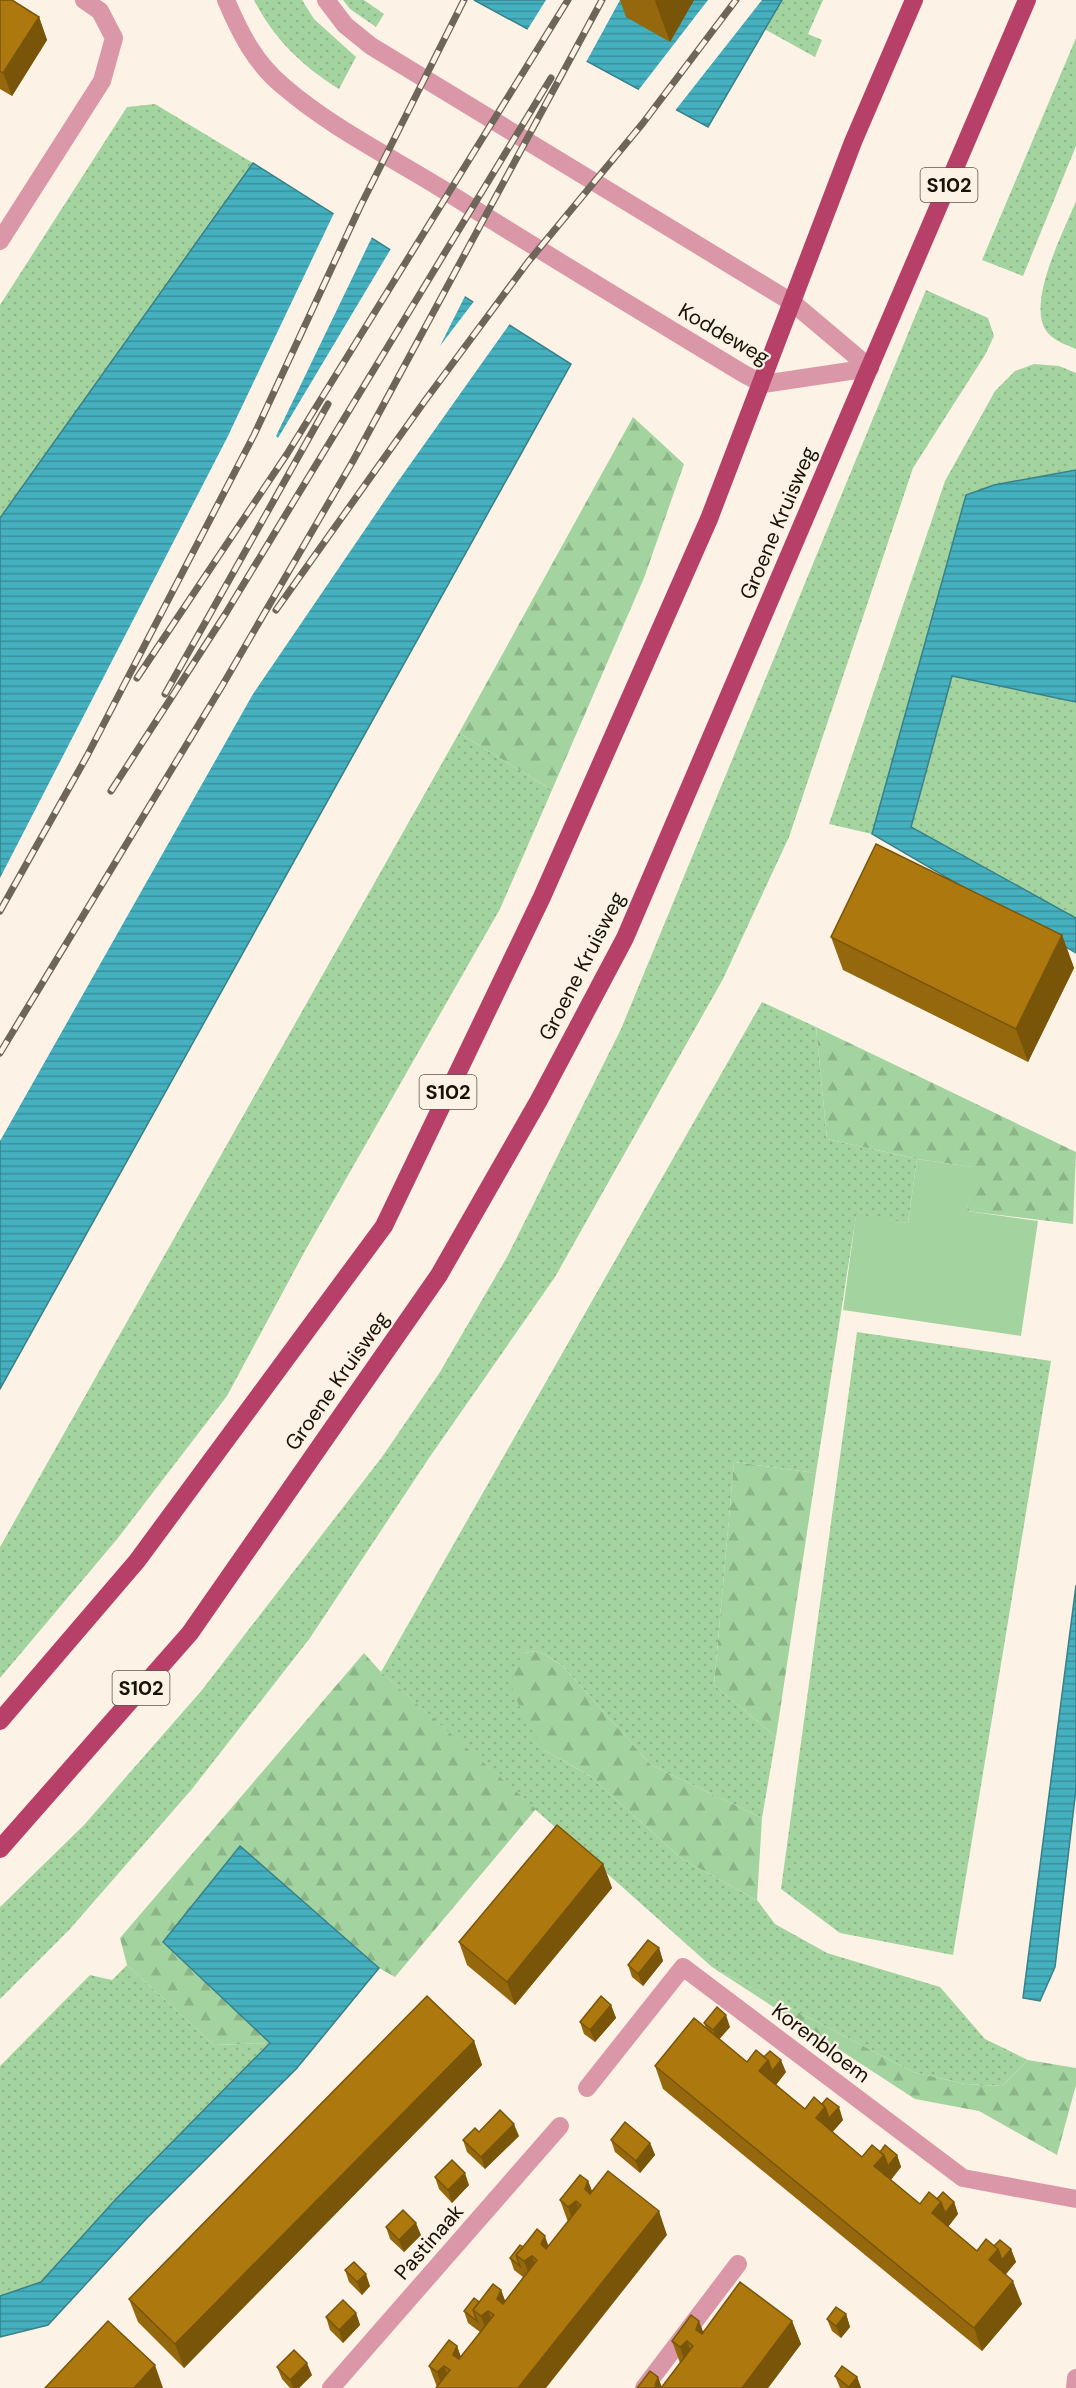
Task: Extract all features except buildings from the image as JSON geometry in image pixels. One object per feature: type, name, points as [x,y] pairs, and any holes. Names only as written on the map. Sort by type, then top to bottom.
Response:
[{"type":"main road","name":"S102","points":[[0,1721],[138,1561],[384,1226],[543,897],[709,519],[763,384],[854,142],[914,0]]},
{"type":"main road","name":"Groene Kruisweg","points":[[0,1849],[190,1633],[439,1275],[539,1100],[625,938],[1027,0]]},
{"type":"street","points":[[0,241],[102,81],[114,38],[100,11],[84,0]]},
{"type":"street","name":"Koddeweg","points":[[226,0],[241,35],[262,65],[283,86],[339,126],[609,293],[763,384],[870,368]]},
{"type":"street","points":[[326,0],[345,25],[371,46],[793,303],[870,368]]},
{"type":"street","name":"Korenbloem","points":[[586,2088],[683,1967],[963,2178],[1076,2199]]},
{"type":"street","name":"Pastinaak","points":[[331,2388],[560,2126]]},
{"type":"street","points":[[644,2388],[738,2264]]},
{"type":"street","points":[[1075,2388],[1076,2378]]},
{"type":"green space","points":[[254,0],[302,0],[314,19],[356,57],[339,89],[290,51]]},
{"type":"green space","points":[[343,0],[364,0],[384,14],[376,27],[350,9]]},
{"type":"green space","points":[[760,0],[823,0],[808,34],[822,40],[815,57],[746,19]]},
{"type":"green space","points":[[1076,38],[1076,146],[1023,276],[982,260]]},
{"type":"green space","points":[[155,104],[253,163],[0,518],[0,305],[127,107]]},
{"type":"green space","points":[[1076,201],[1076,349],[1051,336],[1045,329],[1041,316],[1041,301],[1044,283],[1056,247]]},
{"type":"green space","points":[[926,290],[988,318],[994,336],[985,355],[913,468],[789,837],[723,979],[555,1277],[429,1458],[310,1638],[192,1789],[70,1929],[0,1999],[0,1907],[84,1825],[202,1690],[382,1457],[440,1372],[507,1257],[621,1029]]},
{"type":"green space","points":[[1034,364],[1059,366],[1076,373],[1076,470],[994,485],[966,495],[872,834],[829,824],[945,481],[995,391],[1015,371]]},
{"type":"green space","points":[[633,417],[684,464],[644,578],[552,790],[459,733]]},
{"type":"green space","points":[[952,676],[1076,702],[1076,918],[911,827]]},
{"type":"green space","points":[[459,733],[552,790],[500,909],[306,1249],[227,1396],[118,1538],[0,1678],[0,1547]]},
{"type":"green space","points":[[762,1002],[816,1027],[827,1139],[917,1159],[908,1223],[856,1216],[816,1473],[734,1462],[714,1685],[776,1737],[762,1818],[651,1765],[562,1665],[538,1651],[522,1653],[544,1750],[590,1776],[682,1859],[757,1900],[775,1924],[827,1953],[940,1987],[985,2039],[1028,2060],[1002,2086],[965,2084],[913,2072],[712,1967],[381,1672]]},
{"type":"green space","points":[[816,1027],[1076,1152],[1073,1224],[967,1211],[972,1167],[917,1159],[827,1139]]},
{"type":"green space","points":[[917,1159],[973,1167],[967,1211],[1038,1221],[1021,1336],[843,1310],[856,1215],[908,1223]]},
{"type":"green space","points":[[857,1332],[1051,1361],[953,1955],[840,1933],[781,1889]]},
{"type":"green space","points":[[734,1462],[816,1473],[776,1737],[714,1685]]},
{"type":"green space","points":[[538,1651],[562,1665],[651,1765],[762,1818],[757,1900],[682,1859],[590,1776],[544,1750],[523,1715],[510,1683],[522,1653]]},
{"type":"green space","points":[[364,1653],[381,1672],[536,1809],[395,1977],[379,1968],[240,1846],[163,1942],[270,2043],[214,2045],[127,1965],[120,1938]]},
{"type":"green space","points":[[127,1965],[214,2045],[270,2043],[116,2199],[41,2282],[0,2296],[0,2066],[90,1975],[112,1980]]},
{"type":"green space","points":[[712,1967],[913,2072],[965,2084],[1002,2086],[1028,2060],[1076,2068],[1076,2085],[1057,2155],[979,2111],[915,2099]]},
{"type":"water","points":[[474,0],[782,0],[708,127]]},
{"type":"water","points":[[253,163],[571,364],[0,1389],[0,518]]},
{"type":"water","points":[[1076,470],[1076,702],[952,676],[911,827],[1076,918],[1076,953],[872,834],[966,495],[994,485]]},
{"type":"water","points":[[1076,1585],[1076,1789],[1055,1967],[1040,2001],[1023,1998]]},
{"type":"water","points":[[240,1846],[379,1968],[297,2068],[146,2219],[48,2325],[0,2337],[0,2296],[41,2282],[116,2199],[270,2043],[163,1942]]},
{"type":"pier","points":[[546,0],[620,0],[585,64],[526,32]]},
{"type":"pier","points":[[708,0],[762,0],[674,112],[637,92]]},
{"type":"pier","points":[[335,211],[373,235],[276,436],[278,438],[392,247],[466,294],[440,346],[475,300],[511,322],[394,487],[253,694],[0,1141],[0,878],[227,438]]},
{"type":"railway","points":[[0,911],[87,756],[254,435],[360,207],[464,0]]},
{"type":"railway","points":[[137,678],[287,454],[568,0]]},
{"type":"railway","points":[[0,1053],[222,686],[353,461],[602,0]]},
{"type":"railway","points":[[276,610],[424,402],[528,262],[643,123],[736,0]]},
{"type":"railway","points":[[111,791],[226,613],[551,78]]},
{"type":"railway","points":[[165,694],[328,404]]}]
